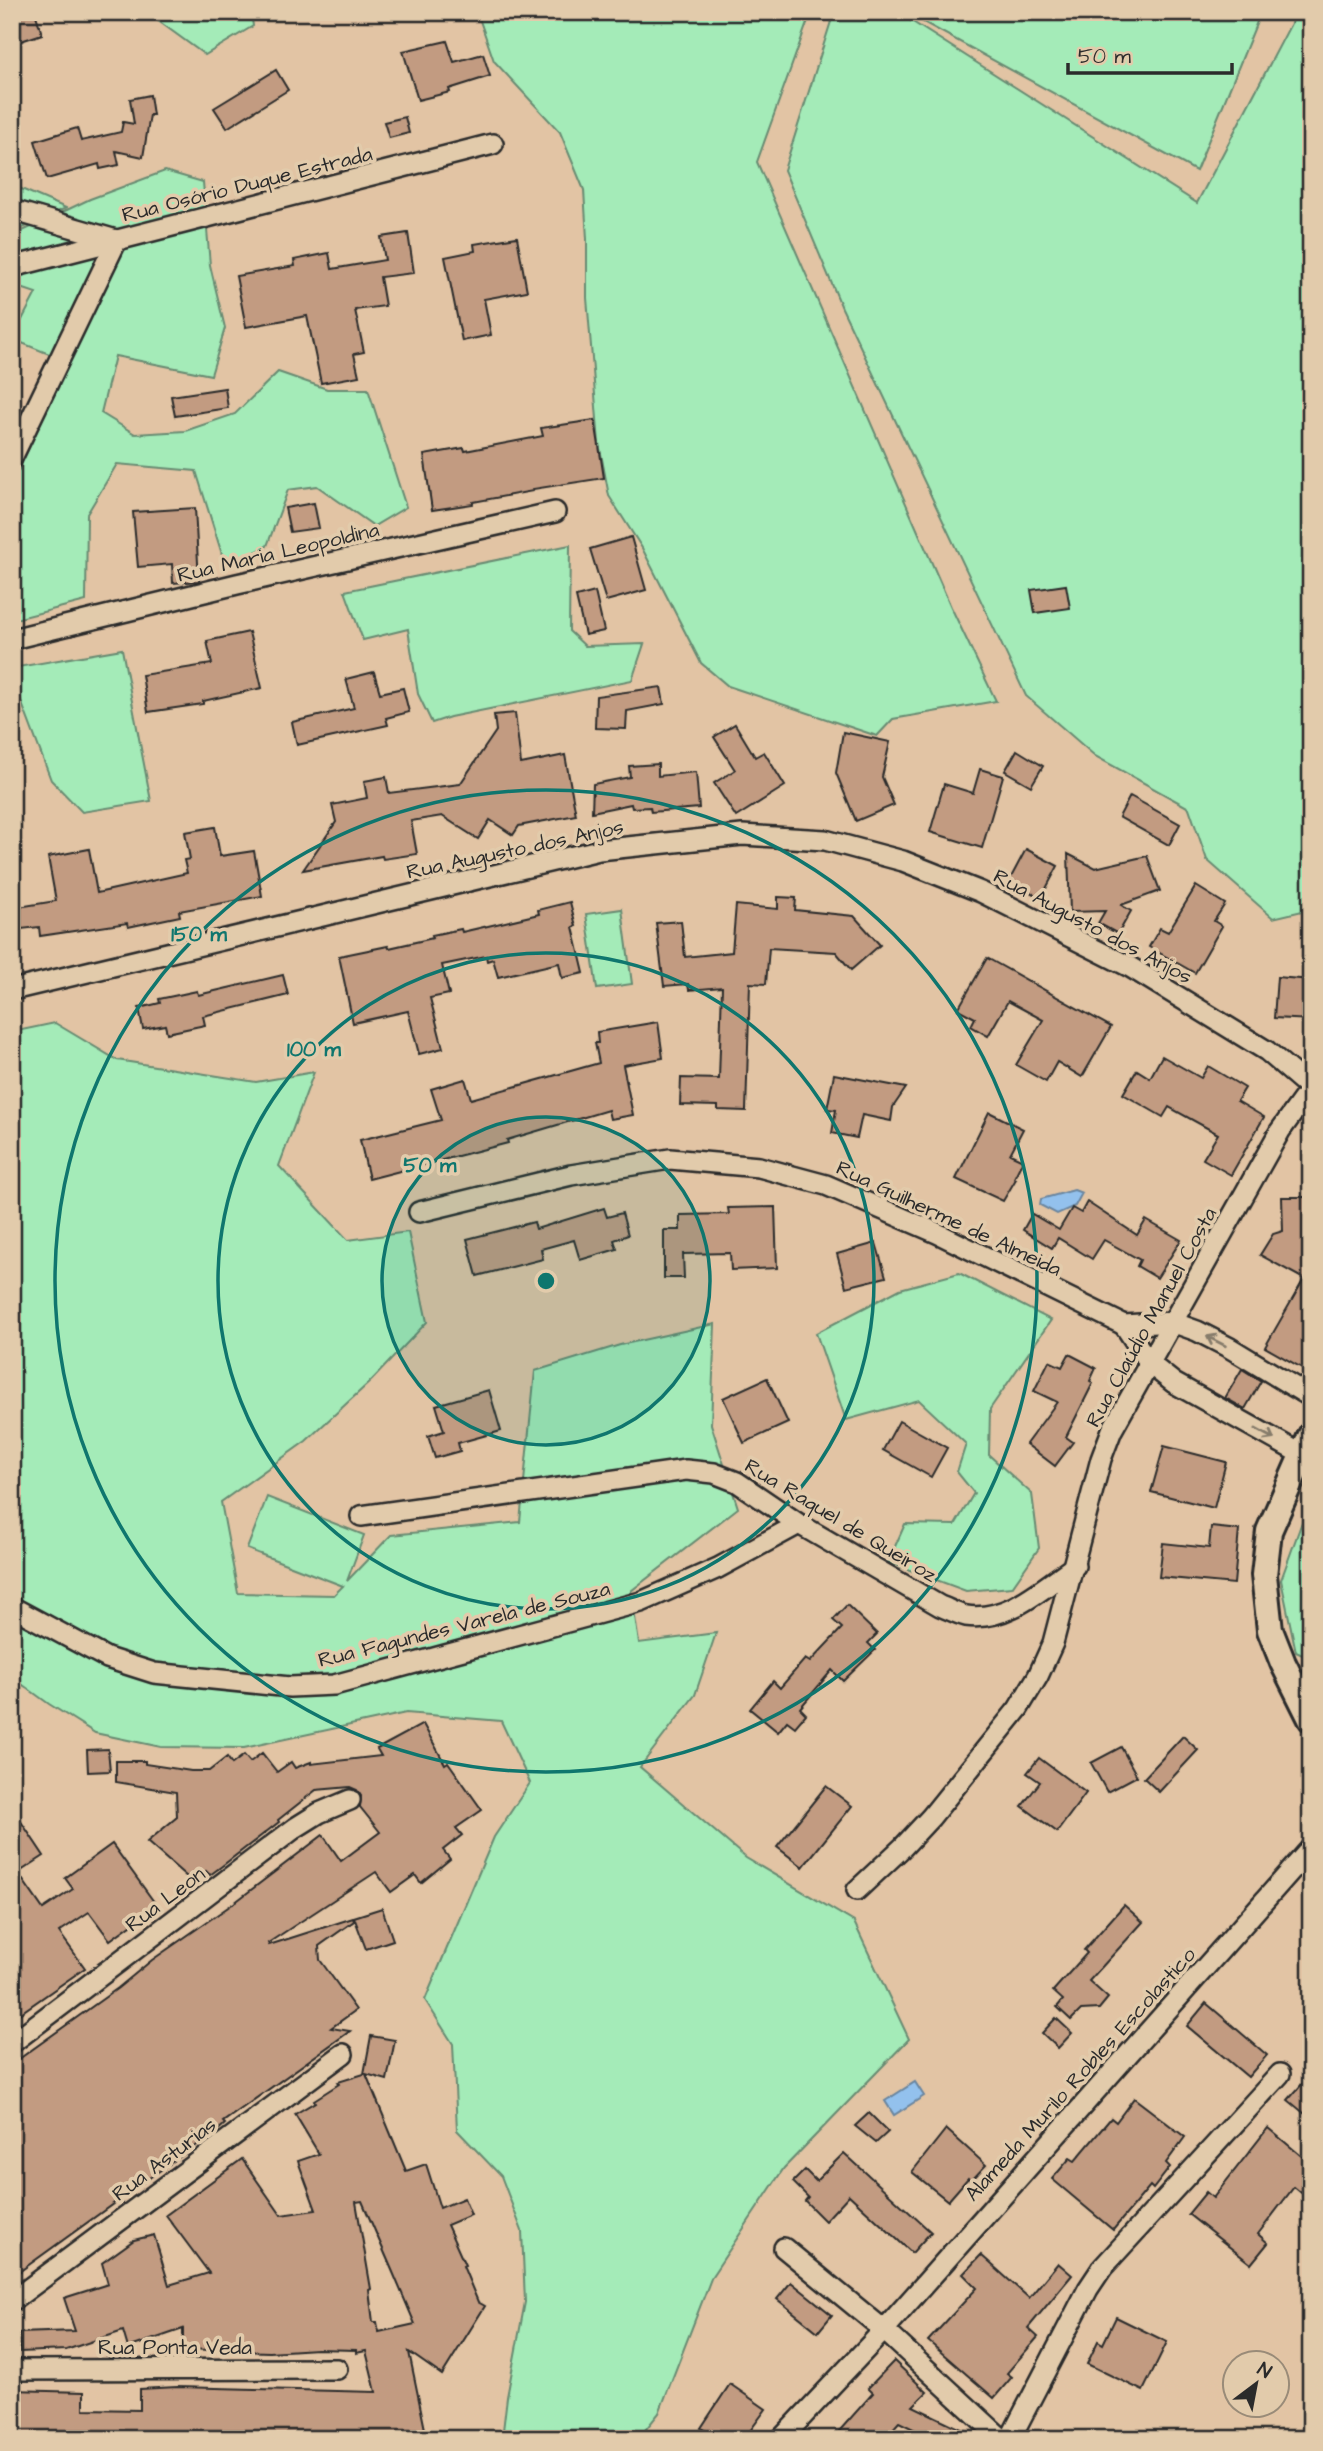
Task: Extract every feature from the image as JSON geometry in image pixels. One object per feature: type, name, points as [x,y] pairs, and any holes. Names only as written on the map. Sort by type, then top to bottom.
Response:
[{"type":"street","name":"Rua Osório Duque Estrada","points":[[12,267],[493,144]]},
{"type":"street","points":[[12,210],[117,240],[12,458]]},
{"type":"street","name":"Rua Maria Leopoldina","points":[[12,639],[237,584],[555,512]]},
{"type":"street","name":"Rua Augusto dos Anjos","points":[[12,990],[599,850],[742,835],[825,840],[902,861],[981,892],[1130,967],[1268,1051],[1310,1088]]},
{"type":"street","name":"Rua Claúdio Manuel Costa","points":[[857,1890],[931,1817],[1018,1709],[1038,1676],[1053,1643],[1101,1459],[1112,1430],[1280,1130],[1310,1088]]},
{"type":"street","name":"Rua Guilherme de Almeida","points":[[419,1212],[571,1175],[670,1160],[759,1167],[826,1185],[912,1222],[1124,1325],[1172,1322]]},
{"type":"street","points":[[1172,1322],[1230,1348],[1311,1397]]},
{"type":"street","points":[[1124,1325],[1150,1364],[1203,1401],[1306,1445],[1269,1531],[1264,1575],[1270,1630],[1311,1719]]},
{"type":"street","name":"Rua Raquel de Queiroz","points":[[361,1517],[687,1470],[714,1473],[737,1482],[799,1524],[940,1606],[964,1616],[991,1617],[1012,1609],[1075,1566]]},
{"type":"street","name":"Rua Fagundes Varela de Souza","points":[[12,1607],[107,1658],[153,1673],[290,1687],[334,1685],[641,1602],[718,1568],[799,1524]]},
{"type":"street","name":"Rua Leon","points":[[12,2043],[295,1828],[319,1813],[350,1800]]},
{"type":"street","name":"Alameda Murilo Robles Escolastico","points":[[781,2439],[884,2330],[1311,1848]]},
{"type":"street","name":"Rua Asturias","points":[[12,2301],[343,2054]]},
{"type":"street","points":[[1010,2439],[1088,2289],[1102,2268],[1280,2074]]},
{"type":"street","points":[[784,2248],[884,2330],[1002,2439]]},
{"type":"street","name":"Rua Ponta Veda","points":[[12,2370],[337,2369]]},
{"type":"green space","points":[[146,12],[251,12],[253,26],[205,55]]},
{"type":"green space","points":[[477,12],[811,12],[757,162],[951,607],[996,701],[893,719],[877,736],[728,686],[701,663],[642,548],[609,496],[599,443],[587,298],[584,190],[560,132],[494,61]]},
{"type":"green space","points":[[834,12],[897,12],[1197,203],[1297,12],[1311,12],[1311,909],[1273,918],[1207,860],[1189,808],[1095,756],[1026,696],[842,308],[784,170]]},
{"type":"green space","points":[[905,12],[1261,12],[1196,171]]},
{"type":"green space","points":[[165,171],[203,182],[210,265],[225,328],[211,375],[115,356],[101,413],[135,434],[185,431],[235,414],[278,372],[327,389],[368,389],[406,507],[374,526],[317,486],[288,490],[267,546],[226,567],[196,471],[117,464],[87,514],[86,601],[12,620],[12,484],[69,362],[12,339],[36,293],[12,285],[12,236],[90,199]]},
{"type":"green space","points":[[12,185],[66,208],[12,233]]},
{"type":"green space","points":[[570,545],[569,631],[585,646],[644,644],[632,680],[432,723],[418,694],[408,629],[363,640],[345,591]]},
{"type":"green space","points":[[122,649],[151,801],[82,812],[51,780],[12,677],[12,668]]},
{"type":"green space","points":[[622,909],[632,984],[597,989],[586,914]]},
{"type":"green space","points":[[55,1023],[117,1060],[256,1082],[314,1072],[279,1166],[348,1240],[408,1232],[427,1322],[372,1380],[306,1441],[221,1502],[238,1593],[334,1595],[343,1586],[247,1549],[267,1497],[364,1535],[347,1581],[391,1535],[520,1522],[535,1371],[620,1345],[715,1324],[711,1424],[738,1508],[631,1591],[639,1643],[716,1633],[695,1695],[640,1767],[746,1858],[854,1922],[909,2039],[784,2168],[712,2276],[659,2413],[638,2439],[502,2439],[525,2302],[522,2231],[501,2176],[457,2130],[453,2044],[425,2000],[494,1837],[530,1783],[501,1721],[406,1713],[244,1748],[161,1747],[95,1733],[12,1677],[12,1032]]},
{"type":"green space","points":[[959,1273],[1051,1320],[990,1409],[989,1455],[1032,1494],[1039,1548],[1012,1587],[966,1591],[888,1562],[905,1524],[955,1525],[974,1493],[957,1472],[966,1444],[919,1400],[846,1420],[816,1333],[900,1289]]},
{"type":"green space","points":[[1311,1497],[1311,1659],[1296,1652],[1281,1580]]},
{"type":"water","points":[[1074,1190],[1082,1193],[1075,1206],[1057,1214],[1040,1205],[1041,1199]]},
{"type":"water","points":[[915,2082],[924,2096],[894,2115],[885,2101]]},
{"type":"building","points":[[12,12],[35,12],[42,34],[12,44]]},
{"type":"building","points":[[447,41],[454,62],[483,54],[490,76],[449,89],[450,92],[418,100],[403,51]]},
{"type":"building","points":[[276,70],[288,90],[227,128],[214,108]]},
{"type":"building","points":[[150,95],[153,115],[150,115],[143,157],[116,151],[119,165],[100,169],[99,164],[47,179],[35,141],[77,128],[81,141],[121,132],[123,122],[134,124],[130,99]]},
{"type":"building","points":[[405,117],[409,133],[389,138],[384,122]]},
{"type":"building","points":[[408,233],[414,273],[380,277],[385,306],[355,310],[364,352],[354,354],[359,376],[321,383],[307,316],[246,327],[236,276],[295,266],[294,260],[329,253],[332,269],[385,260],[381,237]]},
{"type":"building","points":[[517,237],[527,291],[484,299],[491,335],[462,341],[445,257],[475,251],[474,244]]},
{"type":"building","points":[[225,388],[228,408],[175,416],[171,396]]},
{"type":"building","points":[[595,420],[604,478],[533,489],[473,504],[432,510],[424,455],[464,448],[465,451],[543,436],[541,428]]},
{"type":"building","points":[[314,503],[319,528],[290,532],[285,508]]},
{"type":"building","points":[[195,508],[199,581],[173,583],[172,564],[138,567],[133,512]]},
{"type":"building","points":[[631,537],[646,590],[606,601],[590,549]]},
{"type":"building","points":[[1066,585],[1070,608],[1035,613],[1031,590]]},
{"type":"building","points":[[595,592],[604,631],[585,635],[576,597]]},
{"type":"building","points":[[249,632],[262,688],[203,701],[203,704],[148,712],[142,675],[212,664],[207,641]]},
{"type":"building","points":[[374,672],[380,693],[403,688],[409,712],[386,718],[388,725],[297,745],[292,722],[354,708],[346,679]]},
{"type":"building","points":[[661,687],[664,704],[627,711],[626,729],[595,728],[596,696]]},
{"type":"building","points":[[515,713],[521,764],[565,755],[576,815],[519,826],[513,835],[490,820],[478,839],[442,816],[411,821],[417,854],[383,859],[382,856],[303,870],[336,822],[332,805],[367,798],[364,781],[386,777],[389,793],[460,784],[496,731],[494,715]]},
{"type":"building","points":[[735,724],[755,757],[764,752],[785,786],[736,817],[714,783],[735,770],[714,737]]},
{"type":"building","points":[[843,732],[890,742],[882,777],[894,805],[856,821],[836,773]]},
{"type":"building","points":[[1017,750],[1043,766],[1031,786],[1005,771]]},
{"type":"building","points":[[658,764],[658,776],[696,772],[699,808],[651,812],[650,807],[632,808],[631,804],[592,812],[593,784],[630,777],[629,766]]},
{"type":"building","points":[[980,769],[1003,776],[982,848],[930,832],[944,784],[973,793]]},
{"type":"building","points":[[1130,796],[1180,824],[1169,845],[1119,817]]},
{"type":"building","points":[[215,827],[220,856],[254,851],[262,896],[179,911],[180,916],[128,927],[127,923],[40,936],[39,927],[12,930],[12,908],[56,901],[48,857],[89,849],[97,893],[187,873],[184,860],[190,859],[185,832]]},
{"type":"building","points":[[1026,849],[1058,866],[1041,898],[1009,881]]},
{"type":"building","points":[[1068,854],[1095,868],[1147,856],[1160,891],[1121,905],[1131,911],[1118,934],[1098,923],[1105,911],[1070,912]]},
{"type":"building","points":[[1196,886],[1225,904],[1214,921],[1222,926],[1195,973],[1149,947],[1160,928],[1168,932]]},
{"type":"building","points":[[778,897],[796,898],[795,910],[854,916],[880,945],[851,970],[836,952],[769,948],[766,984],[750,983],[746,1111],[718,1110],[718,1106],[680,1105],[681,1078],[719,1079],[722,987],[689,990],[688,984],[664,986],[656,923],[681,921],[685,957],[732,952],[736,905],[778,909]]},
{"type":"building","points":[[570,902],[584,973],[562,978],[559,963],[498,977],[493,959],[487,961],[486,956],[442,965],[449,994],[430,998],[443,1048],[419,1054],[408,1011],[353,1023],[339,956],[388,946],[389,948],[433,938],[432,935],[461,929],[462,932],[539,914],[538,910]]},
{"type":"building","points":[[987,958],[1111,1027],[1082,1077],[1057,1062],[1046,1082],[1016,1065],[1043,1020],[1008,1001],[988,1036],[971,1026],[975,1018],[958,1009]]},
{"type":"building","points":[[283,975],[288,995],[203,1016],[205,1025],[167,1033],[165,1025],[143,1029],[139,1008],[160,1003],[159,999],[197,991],[198,995]]},
{"type":"building","points":[[1277,977],[1311,980],[1311,1020],[1274,1018]]},
{"type":"building","points":[[658,1022],[663,1058],[623,1065],[633,1115],[610,1119],[608,1110],[507,1140],[508,1143],[369,1179],[360,1140],[441,1120],[431,1089],[465,1079],[471,1099],[599,1063],[595,1043],[598,1043],[597,1032]]},
{"type":"building","points":[[1162,1056],[1201,1078],[1208,1066],[1245,1088],[1237,1101],[1264,1117],[1231,1175],[1203,1159],[1218,1134],[1169,1107],[1163,1117],[1123,1094],[1137,1070],[1150,1078]]},
{"type":"building","points":[[834,1074],[906,1088],[893,1107],[891,1121],[862,1115],[857,1138],[832,1133],[836,1110],[827,1109]]},
{"type":"building","points":[[989,1112],[1023,1129],[1010,1154],[1023,1160],[1003,1201],[956,1179]]},
{"type":"building","points":[[1282,1197],[1304,1197],[1311,1201],[1311,1373],[1265,1347],[1304,1279],[1260,1255],[1273,1234],[1283,1231]]},
{"type":"building","points":[[1087,1202],[1137,1235],[1146,1220],[1181,1240],[1157,1278],[1137,1266],[1140,1260],[1104,1240],[1092,1259],[1058,1238],[1052,1248],[1023,1230],[1032,1214],[1059,1230],[1072,1208],[1081,1213]]},
{"type":"building","points":[[775,1207],[777,1268],[731,1270],[730,1253],[683,1254],[684,1278],[664,1278],[664,1230],[680,1230],[680,1215],[729,1214],[728,1208]]},
{"type":"building","points":[[604,1208],[607,1217],[622,1213],[628,1235],[614,1240],[617,1249],[580,1260],[574,1240],[541,1249],[543,1259],[477,1276],[467,1239],[534,1222],[536,1229]]},
{"type":"building","points":[[876,1243],[886,1277],[846,1287],[837,1254]]},
{"type":"building","points":[[1069,1354],[1096,1368],[1090,1381],[1093,1383],[1066,1437],[1073,1442],[1055,1466],[1026,1444],[1057,1402],[1034,1391],[1049,1361],[1062,1367]]},
{"type":"building","points":[[1242,1369],[1261,1381],[1245,1409],[1225,1398]]},
{"type":"building","points":[[767,1378],[788,1423],[744,1443],[723,1398]]},
{"type":"building","points":[[489,1390],[501,1431],[458,1443],[460,1451],[435,1458],[428,1436],[444,1431],[436,1405]]},
{"type":"building","points":[[899,1421],[947,1448],[931,1477],[883,1450]]},
{"type":"building","points":[[1164,1446],[1226,1462],[1214,1508],[1151,1492]]},
{"type":"building","points":[[1211,1527],[1239,1530],[1234,1584],[1159,1577],[1163,1543],[1209,1548]]},
{"type":"building","points":[[847,1605],[877,1634],[868,1643],[875,1650],[843,1681],[832,1670],[800,1708],[806,1714],[795,1727],[787,1721],[778,1732],[750,1709],[773,1681],[780,1688],[805,1659],[810,1662],[842,1628],[833,1620]]},
{"type":"building","points":[[423,1724],[445,1764],[448,1762],[482,1810],[456,1828],[462,1835],[443,1850],[450,1859],[421,1883],[415,1875],[391,1892],[376,1872],[268,1943],[269,1945],[353,1918],[354,1921],[319,1946],[320,1960],[356,2010],[331,2028],[350,2031],[223,2122],[225,2124],[216,2132],[142,2183],[136,2175],[139,2185],[12,2277],[12,2064],[323,1835],[341,1861],[380,1832],[360,1807],[361,1796],[357,1790],[350,1787],[316,1790],[210,1875],[206,1871],[195,1884],[147,1842],[177,1817],[176,1792],[116,1782],[116,1761],[145,1761],[145,1764],[209,1771],[227,1757],[232,1764],[244,1755],[250,1762],[262,1753],[277,1772],[291,1762],[295,1768],[311,1762],[381,1756],[377,1749]]},
{"type":"building","points":[[1183,1736],[1198,1750],[1159,1792],[1144,1778]]},
{"type":"building","points":[[1121,1747],[1137,1776],[1107,1792],[1091,1763]]},
{"type":"building","points":[[108,1749],[110,1771],[88,1772],[87,1750]]},
{"type":"building","points":[[1039,1758],[1086,1793],[1057,1832],[1022,1806],[1040,1782],[1027,1773]]},
{"type":"building","points":[[826,1786],[852,1806],[803,1867],[777,1847]]},
{"type":"building","points":[[12,1808],[44,1856],[18,1873],[43,1909],[73,1889],[65,1878],[112,1844],[157,1906],[110,1940],[89,1912],[59,1932],[85,1968],[12,2019]]},
{"type":"building","points":[[1124,1905],[1143,1922],[1089,1981],[1108,1998],[1099,2009],[1081,2010],[1071,2020],[1057,2007],[1063,2000],[1053,1991],[1087,1953],[1084,1950]]},
{"type":"building","points":[[382,1908],[393,1940],[366,1949],[354,1917]]},
{"type":"building","points":[[1206,2003],[1267,2055],[1248,2077],[1187,2026]]},
{"type":"building","points":[[1056,2018],[1072,2033],[1058,2048],[1042,2033]]},
{"type":"building","points":[[371,2036],[395,2040],[387,2080],[366,2074],[406,2171],[426,2164],[440,2208],[464,2198],[471,2215],[447,2225],[478,2302],[485,2306],[442,2375],[409,2352],[427,2439],[12,2439],[12,2390],[84,2392],[84,2409],[140,2410],[140,2389],[177,2387],[376,2392],[366,2351],[356,2353],[356,2350],[317,2349],[269,2352],[183,2349],[183,2329],[128,2348],[123,2331],[66,2350],[20,2352],[19,2333],[75,2331],[64,2298],[108,2284],[102,2263],[134,2240],[154,2235],[169,2285],[209,2273],[166,2215],[242,2159],[281,2215],[316,2210],[298,2161],[319,2154],[295,2114],[315,2102],[314,2100],[339,2084],[338,2082],[364,2074]],"holes":[[[362,2201],[415,2324],[379,2332],[377,2322],[373,2322],[371,2289],[356,2202]]]},
{"type":"building","points":[[1311,2074],[1311,2119],[1288,2100]]},
{"type":"building","points":[[1134,2098],[1185,2137],[1166,2163],[1170,2167],[1153,2189],[1150,2186],[1113,2230],[1052,2179],[1070,2158],[1075,2161],[1111,2118],[1116,2122]]},
{"type":"building","points":[[869,2113],[888,2132],[876,2143],[855,2126]]},
{"type":"building","points":[[1268,2128],[1311,2164],[1311,2201],[1294,2187],[1258,2234],[1268,2243],[1251,2264],[1188,2214],[1206,2192],[1213,2198]]},
{"type":"building","points":[[946,2129],[986,2165],[971,2181],[968,2178],[948,2201],[912,2172]]},
{"type":"building","points":[[844,2153],[931,2232],[912,2253],[849,2195],[825,2221],[805,2201],[808,2197],[793,2182],[805,2170],[816,2181]]},
{"type":"building","points":[[981,2255],[1029,2298],[1058,2263],[1072,2275],[1028,2328],[1038,2337],[1007,2373],[1012,2377],[994,2398],[928,2341],[977,2288],[963,2274]]},
{"type":"building","points":[[791,2282],[832,2315],[818,2332],[777,2299]]},
{"type":"building","points":[[1116,2317],[1167,2342],[1143,2391],[1087,2364],[1098,2341],[1103,2344]]},
{"type":"building","points":[[894,2361],[927,2392],[913,2406],[982,2439],[934,2439],[899,2422],[884,2439],[832,2439],[873,2393],[868,2388]]},
{"type":"building","points":[[730,2384],[766,2409],[744,2439],[720,2439],[701,2428]]}]
